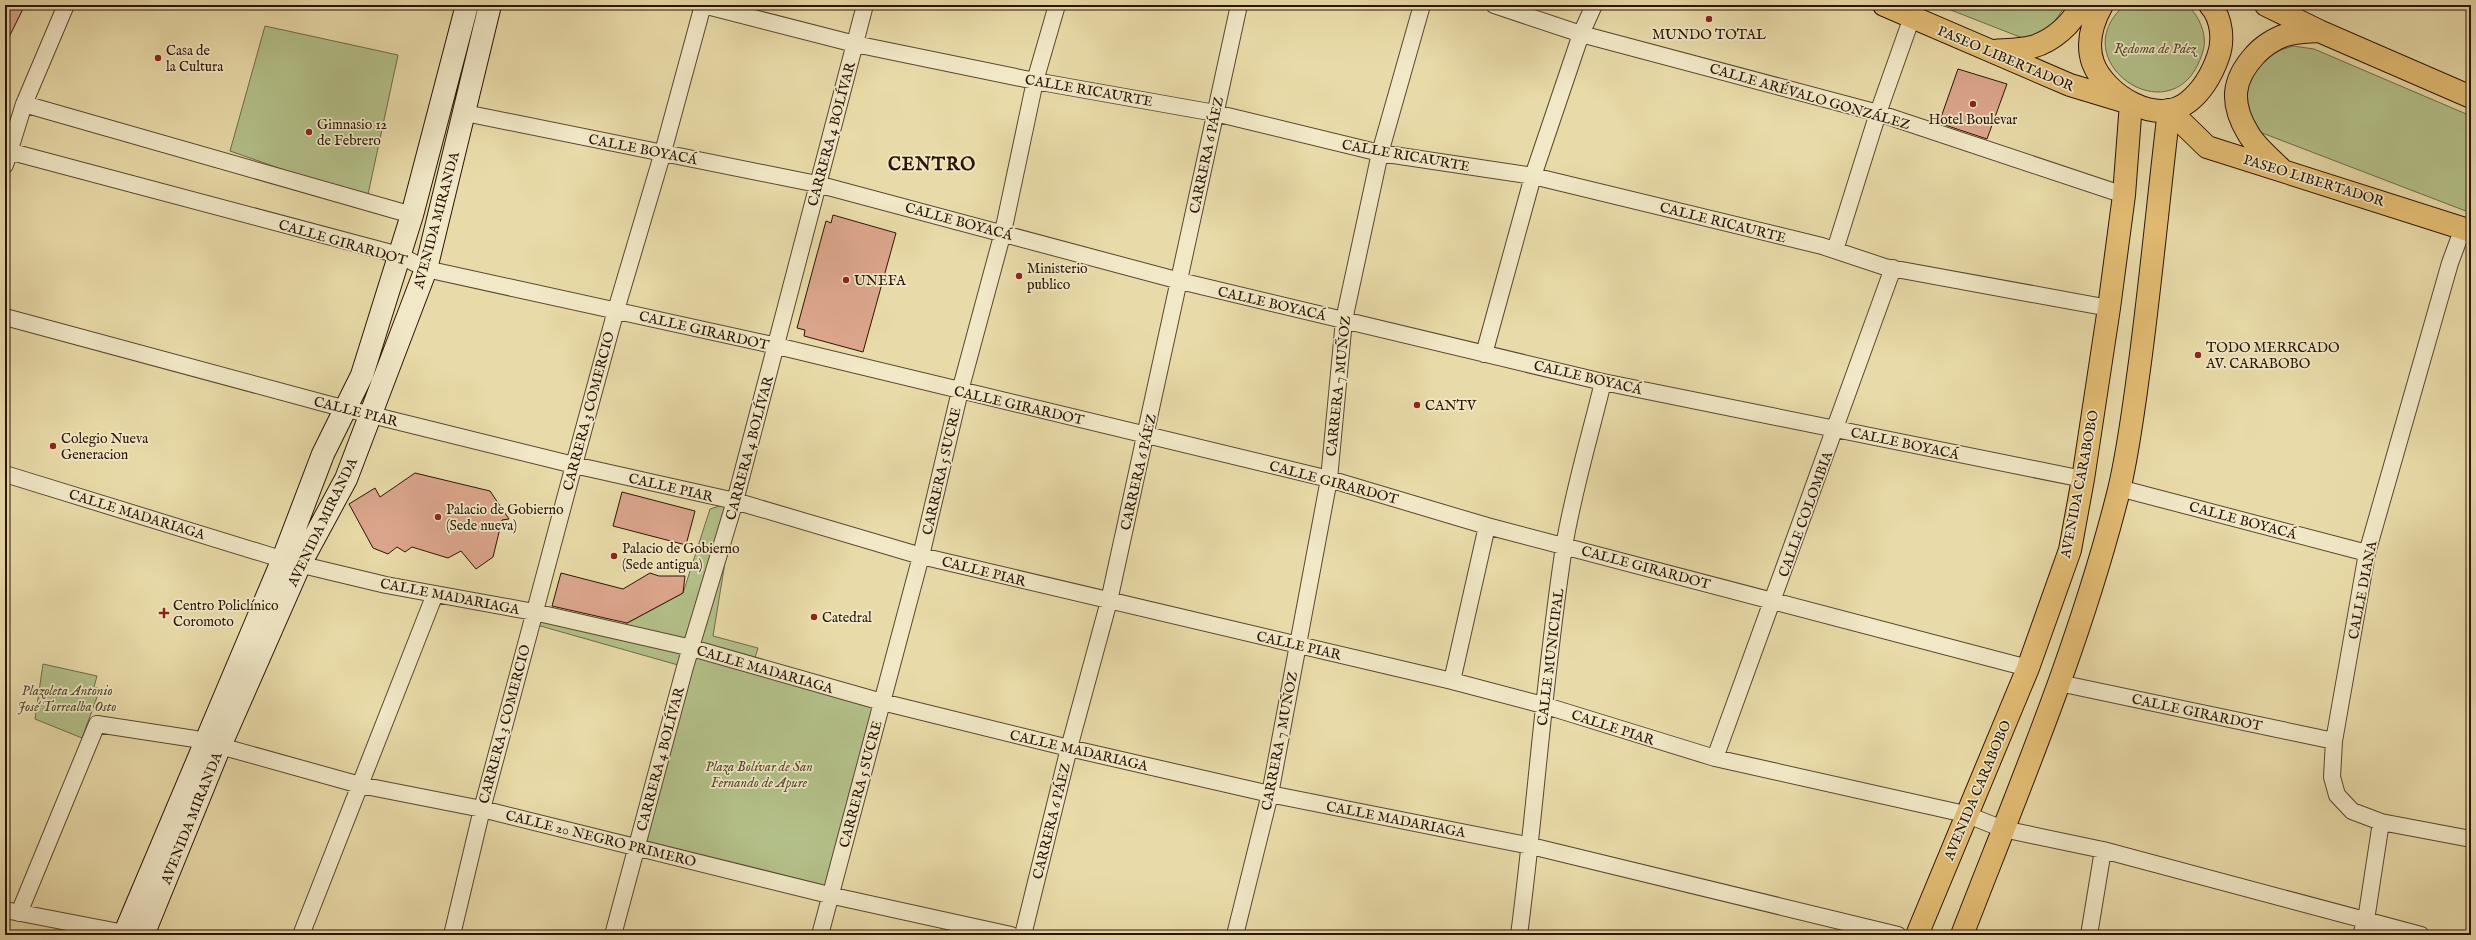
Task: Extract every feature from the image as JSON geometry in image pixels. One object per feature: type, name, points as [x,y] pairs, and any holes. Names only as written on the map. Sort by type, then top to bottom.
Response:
[{"type":"main road","name":"AVENIDA MIRANDA","points":[[132,935],[291,561],[323,454],[362,375],[412,215],[467,5]]},
{"type":"main road","name":"AVENIDA MIRANDA","points":[[291,561],[346,479],[426,268],[465,113],[490,5]]},
{"type":"main road","name":"PASEO LIBERTADOR","points":[[1884,5],[2088,92],[2130,103]]},
{"type":"main road","points":[[1993,51],[2032,47],[2056,34],[2072,22],[2081,5]]},
{"type":"main road","points":[[2102,5],[2094,20],[2090,42],[2093,63],[2103,82],[2130,103],[2150,110],[2168,110],[2187,103],[2212,74],[2219,53],[2221,31],[2215,11],[2210,5]]},
{"type":"main road","points":[[2266,5],[2319,31],[2471,97]]},
{"type":"main road","points":[[2281,170],[2248,134],[2237,110],[2236,87],[2242,69],[2259,51],[2272,42],[2285,35],[2319,31]]},
{"type":"main road","name":"AVENIDA CARABOBO","points":[[1917,935],[1966,814],[2028,668],[2070,550],[2083,480],[2109,308],[2124,195],[2130,103]]},
{"type":"main road","name":"PASEO LIBERTADOR","points":[[2168,110],[2207,148],[2467,229]]},
{"type":"main road","points":[[1962,935],[2060,683],[2092,585],[2120,488],[2143,337],[2168,110]]},
{"type":"street","points":[[7,158],[24,104],[66,5]]},
{"type":"street","name":"CALLE RICAURTE","points":[[703,5],[855,44],[1035,81],[1215,114],[1380,153],[1534,176],[1835,250],[1893,268],[2109,308]]},
{"type":"street","name":"CARRERA 3 COMERCIO","points":[[452,935],[482,809],[534,612],[616,310],[663,152],[703,5]]},
{"type":"street","name":"CARRERA 4 BOLÍVAR","points":[[613,935],[692,648],[735,501],[865,5]]},
{"type":"street","name":"CARRERA 5 SUCRE","points":[[820,935],[921,556],[960,391],[1003,232],[1035,81],[1057,5]]},
{"type":"street","name":"CARRERA 6 PÁEZ","points":[[1023,935],[1069,748],[1109,601],[1147,435],[1239,5]]},
{"type":"street","name":"CARRERA 7 MUÑOZ","points":[[1235,935],[1270,794],[1329,479],[1344,320],[1380,153],[1422,5]]},
{"type":"street","name":"CALLE ARÉVALO GONZÁLEZ","points":[[1494,5],[1581,34],[1878,113],[2124,195]]},
{"type":"street","points":[[1484,354],[1534,176],[1581,34],[1594,5]]},
{"type":"street","points":[[1835,250],[1878,113],[1912,17]]},
{"type":"street","points":[[24,104],[412,215]]},
{"type":"street","name":"CALLE BOYACÁ","points":[[465,113],[817,184],[1003,232],[1180,281],[1603,382],[2083,480]]},
{"type":"street","name":"CALLE GIRARDOT","points":[[7,158],[399,255],[426,268],[776,346],[1329,479],[1486,526],[2028,668]]},
{"type":"street","name":"CALLE DIANA","points":[[2467,229],[2450,262],[2367,553],[2334,741],[2332,777],[2337,795],[2352,811],[2381,822],[2471,839]]},
{"type":"street","name":"CALLE COLOMBIA","points":[[1715,758],[1836,429],[1893,268]]},
{"type":"street","name":"CALLE PIAR","points":[[5,317],[345,408],[574,465],[735,501],[921,556],[1452,681],[1543,705],[1715,758],[1966,814],[2003,830],[2103,850],[2421,935]]},
{"type":"street","name":"CALLE MUNICIPAL","points":[[1519,935],[1531,846],[1543,705],[1565,546],[1603,382]]},
{"type":"street","name":"CALLE MADARIAGA","points":[[5,474],[291,561],[386,585],[534,612],[692,648],[882,702],[1069,748],[1270,794],[1531,846],[1898,935]]},
{"type":"street","name":"CALLE BOYACÁ","points":[[2120,488],[2367,553]]},
{"type":"street","points":[[1452,681],[1486,526]]},
{"type":"street","points":[[301,935],[435,594]]},
{"type":"street","name":"CALLE GIRARDOT","points":[[2060,683],[2334,741]]},
{"type":"street","name":"CALLE 20 NEGRO PRIMERO","points":[[12,911],[97,724],[213,744],[360,785],[482,809],[830,895],[1012,935]]},
{"type":"street","points":[[2361,935],[2366,920],[2381,822]]},
{"type":"street","points":[[2090,935],[2103,850]]},
{"type":"street","points":[[12,911],[132,935]]},
{"type":"green space","points":[[1938,5],[2066,5],[2050,28],[2025,39]]},
{"type":"green space","name":"Redoma de Páez","points":[[2125,5],[2187,5],[2199,20],[2204,39],[2203,51],[2189,77],[2171,90],[2149,91],[2130,83],[2114,68],[2106,49],[2108,27]]},
{"type":"green space","name":"Gimnasio 12 de Febrero","points":[[265,26],[398,55],[367,199],[230,151]]},
{"type":"green space","points":[[2293,46],[2314,49],[2471,116],[2471,213],[2257,131],[2251,121],[2246,101],[2248,82],[2258,64],[2267,56],[2276,51]]},
{"type":"green space","name":"Plaza Bolívar de San Fernando de Apure","points":[[735,501],[713,636],[758,648],[753,664],[882,702],[829,895],[637,847],[685,667],[537,625],[541,609],[622,626],[683,593],[710,509]]},
{"type":"green space","name":"Plazoleta Antonio José Torrealba Osto","points":[[43,664],[97,676],[94,687],[100,689],[82,738],[35,719]]},
{"type":"building","points":[[5,5],[25,5],[5,45]]},
{"type":"building","name":"Hotel Boulevar","points":[[1958,69],[2007,84],[1987,139],[1939,123]]},
{"type":"building","name":"UNEFA","points":[[833,215],[896,233],[863,352],[804,336],[805,330],[797,328],[826,221],[831,223]]},
{"type":"building","points":[[415,473],[490,491],[509,519],[502,520],[493,557],[476,569],[461,551],[448,558],[412,547],[405,552],[397,547],[388,554],[373,548],[349,504],[375,488],[380,497]]},
{"type":"building","points":[[622,492],[695,511],[686,545],[613,526]]},
{"type":"building","points":[[561,573],[623,589],[650,573],[659,576],[685,576],[683,593],[627,623],[552,606]]},
{"type":"place","name":"MUNDO TOTAL","points":[[1709,19]]},
{"type":"place","name":"Casa de la Cultura","points":[[158,58]]},
{"type":"place","name":"Hotel Boulevar","points":[[1973,104]]},
{"type":"place","name":"Gimnasio 12 de Febrero","points":[[309,132]]},
{"type":"place","name":"Ministerio publico","points":[[1019,276]]},
{"type":"place","name":"UNEFA","points":[[846,280]]},
{"type":"place","name":"TODO MERRCADO AV. CARABOBO","points":[[2198,355]]},
{"type":"place","name":"CANTV","points":[[1417,405]]},
{"type":"place","name":"Colegio Nueva Generacion","points":[[53,446]]},
{"type":"place","name":"Palacio de Gobierno (Sede nueva)","points":[[438,517]]},
{"type":"place","name":"Palacio de Gobierno (Sede antigua)","points":[[614,556]]},
{"type":"place","name":"Centro Policlínico Coromoto","points":[[164,613]]},
{"type":"place","name":"Catedral","points":[[814,617]]},
{"type":"district","name":"CENTRO","points":[[932,164]]}]
